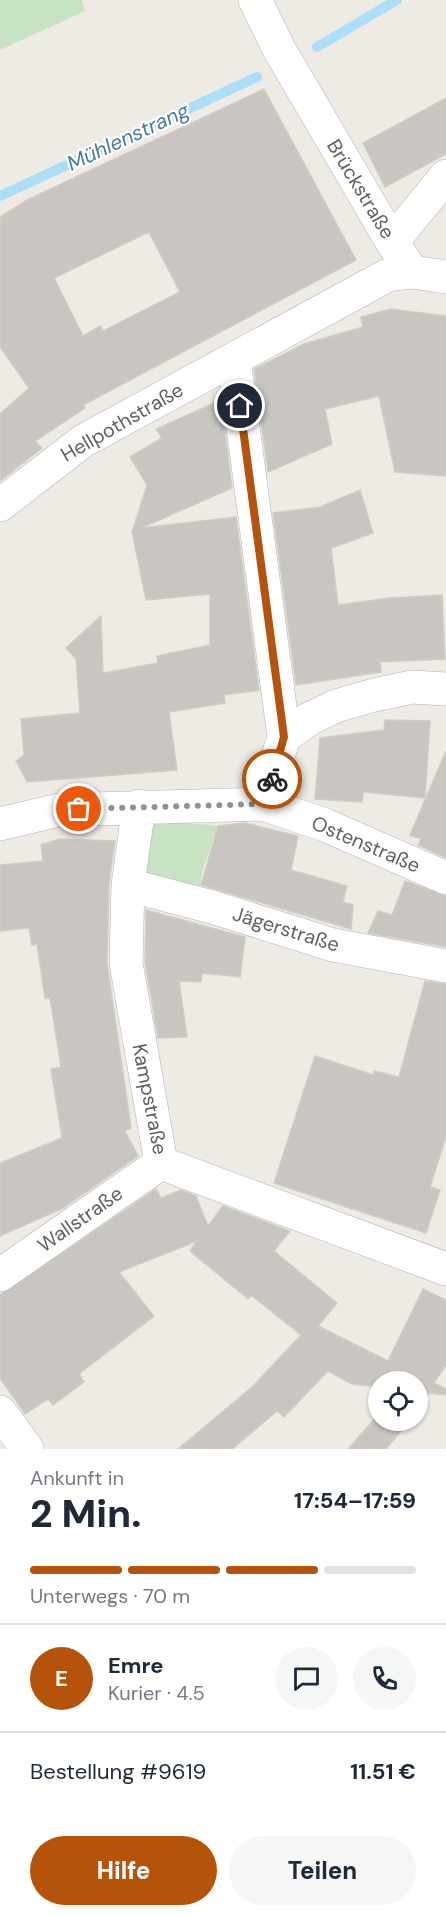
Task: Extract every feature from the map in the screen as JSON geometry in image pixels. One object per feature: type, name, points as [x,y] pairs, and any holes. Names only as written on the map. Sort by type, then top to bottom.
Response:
[{"type":"street","name":"Brückstraße","points":[[255,0],[295,76],[412,272]]},
{"type":"street","points":[[392,242],[446,176]]},
{"type":"street","points":[[412,272],[446,277]]},
{"type":"street","name":"Hellpothstraße","points":[[0,506],[83,441],[388,275],[412,272]]},
{"type":"street","points":[[234,358],[284,737],[263,804]]},
{"type":"street","points":[[284,737],[309,719],[336,706],[412,687],[446,689]]},
{"type":"street","name":"Ostenstraße","points":[[0,824],[59,810],[263,804],[325,825],[446,878]]},
{"type":"street","name":"Kampstraße","points":[[139,806],[128,885],[126,963],[161,1163],[446,1269]]},
{"type":"street","name":"Jägerstraße","points":[[128,885],[212,907],[333,945],[446,966]]},
{"type":"street","name":"Wallstraße","points":[[0,1275],[161,1163]]},
{"type":"street","points":[[0,1413],[27,1449]]},
{"type":"green space","points":[[0,0],[82,0],[85,11],[0,50]]},
{"type":"green space","points":[[137,818],[218,826],[202,872],[199,894],[138,875]]},
{"type":"building","points":[[264,89],[356,260],[83,405],[85,408],[35,441],[42,448],[0,481],[0,414],[29,388],[0,347],[0,217],[27,200]],"holes":[[[149,232],[180,292],[103,331],[100,326],[83,336],[54,278]]]},
{"type":"building","points":[[446,98],[446,154],[385,187],[363,143]]},
{"type":"building","points":[[391,309],[446,316],[446,476],[395,472],[379,396],[325,409],[332,444],[268,472],[254,369],[304,344],[363,327],[361,317]]},
{"type":"building","points":[[221,400],[232,488],[141,528],[236,517],[259,690],[224,695],[225,703],[169,712],[177,770],[27,782],[16,761],[24,755],[21,719],[80,713],[76,659],[66,648],[101,616],[103,673],[158,663],[157,656],[210,645],[210,594],[146,600],[132,532],[147,485],[130,457],[162,438],[156,429]]},
{"type":"building","points":[[360,490],[373,533],[331,548],[338,605],[389,598],[442,595],[445,659],[380,662],[381,672],[296,685],[273,513],[320,507]]},
{"type":"building","points":[[385,720],[430,721],[425,798],[363,792],[362,802],[315,799],[320,738],[384,730]]},
{"type":"building","points":[[446,751],[446,858],[418,845],[421,839],[410,835]]},
{"type":"building","points":[[244,823],[298,836],[291,870],[347,886],[343,902],[353,905],[351,929],[201,885],[218,826]]},
{"type":"building","points":[[59,839],[115,841],[109,884],[107,963],[131,1128],[125,1131],[138,1156],[63,1208],[0,1236],[0,1163],[62,1138],[51,1069],[61,1067],[50,998],[45,998],[37,944],[32,945],[29,928],[0,931],[0,865],[43,861],[41,845]]},
{"type":"building","points":[[405,881],[446,896],[446,947],[368,933],[378,911],[392,915]]},
{"type":"building","points":[[146,910],[245,937],[240,977],[202,973],[201,982],[179,981],[187,1037],[158,1038],[145,962]]},
{"type":"building","points":[[425,981],[446,984],[446,1137],[430,1187],[440,1190],[426,1233],[274,1183],[315,1056],[373,1075],[374,1071],[399,1077]]},
{"type":"building","points":[[156,1189],[161,1198],[181,1190],[196,1196],[208,1226],[223,1206],[290,1231],[274,1251],[337,1303],[318,1326],[388,1361],[423,1289],[446,1300],[446,1365],[434,1383],[446,1389],[446,1395],[428,1393],[428,1371],[368,1371],[368,1386],[352,1384],[328,1371],[284,1417],[277,1411],[232,1449],[178,1449],[252,1387],[301,1335],[251,1295],[248,1299],[190,1251],[197,1241],[119,1272],[154,1316],[79,1374],[84,1382],[53,1405],[48,1399],[25,1414],[0,1378],[0,1295]]},
{"type":"building","points":[[368,1426],[368,1431],[401,1431],[386,1449],[348,1449]]},
{"type":"waterway","name":"Mühlenstrang","points":[[317,47],[397,0]]},
{"type":"waterway","name":"Mühlenstrang","points":[[0,196],[257,77]]},
{"type":"way so far","points":[[79,809],[263,804],[272,779]]},
{"type":"route","points":[[240,406],[284,737],[272,779]]}]
